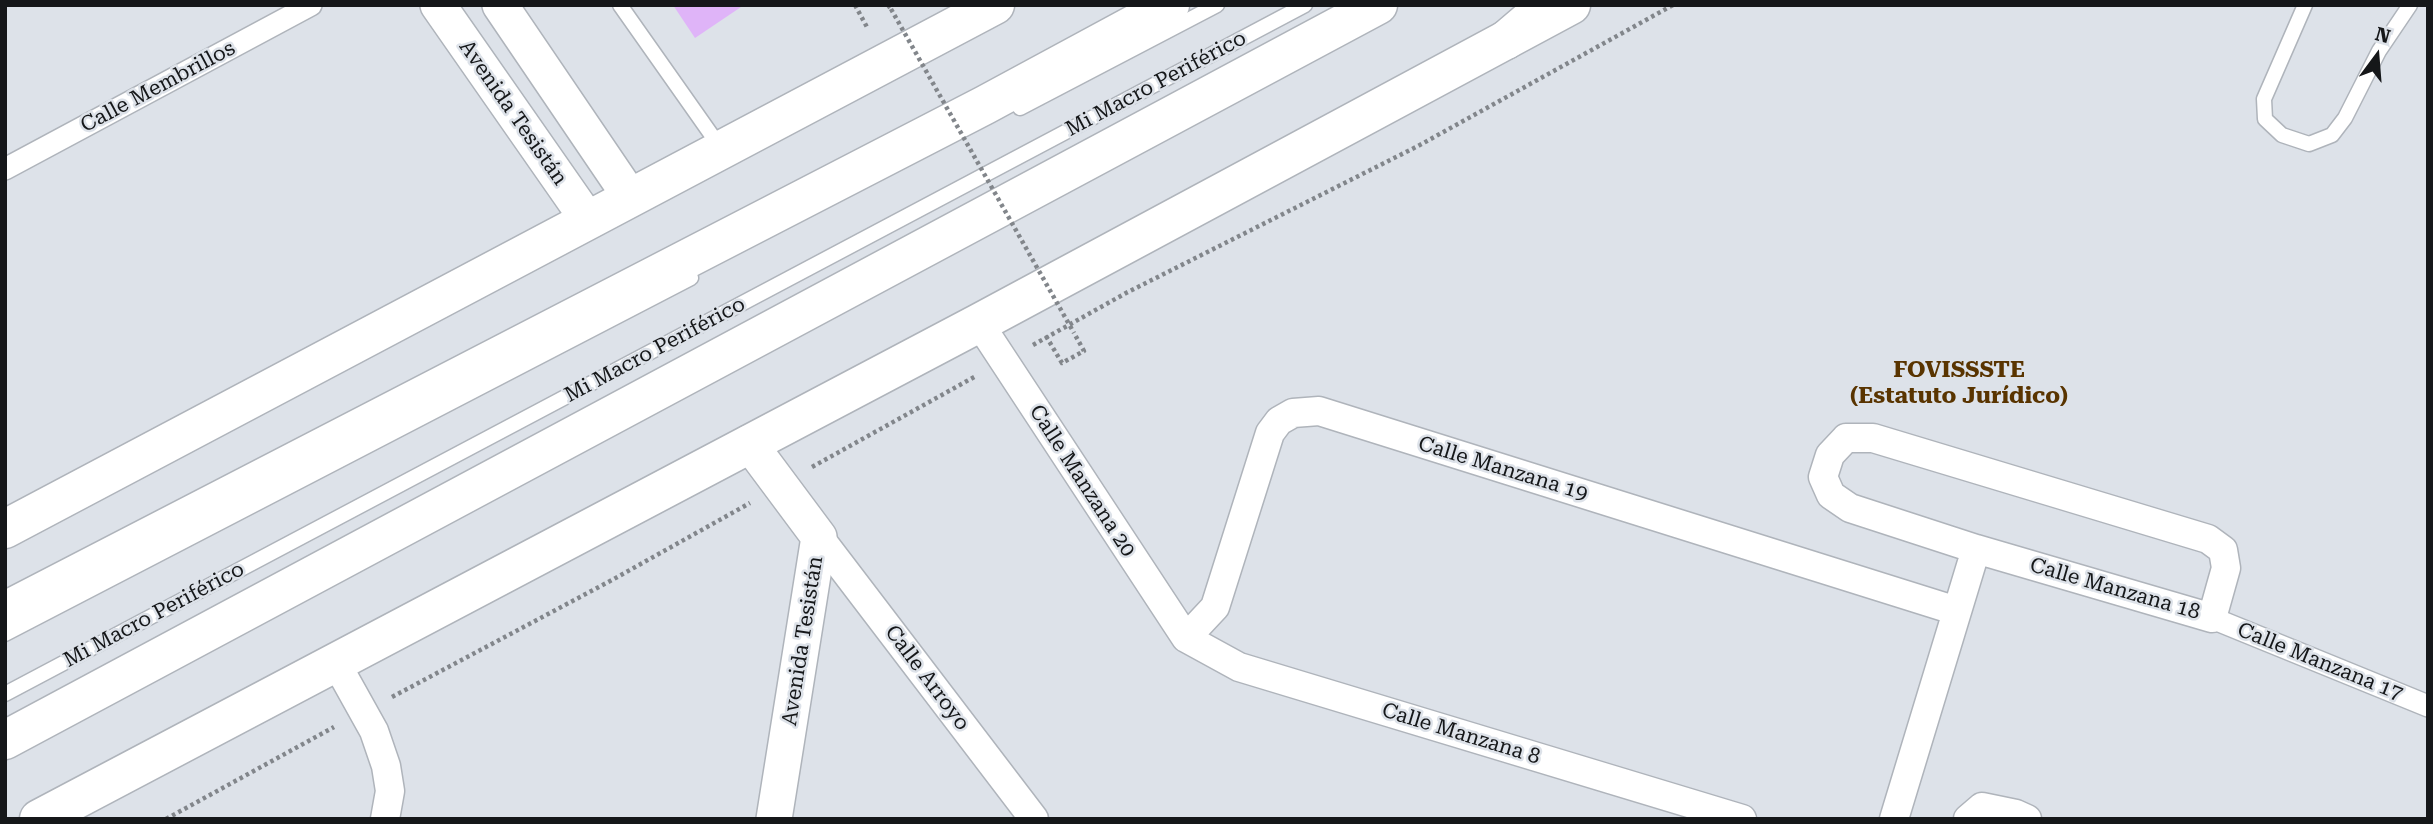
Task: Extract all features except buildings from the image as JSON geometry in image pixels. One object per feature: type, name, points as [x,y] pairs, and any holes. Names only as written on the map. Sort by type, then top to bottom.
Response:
[{"type":"main road","points":[[5,528],[995,5]]},
{"type":"main road","points":[[5,611],[985,105],[1170,5]]},
{"type":"main road","points":[[5,740],[1378,5]]},
{"type":"main road","points":[[1506,40],[1547,5]]},
{"type":"main road","points":[[39,819],[979,323],[1571,5]]},
{"type":"street","name":"Calle Membrillos","points":[[5,169],[311,5]]},
{"type":"street","name":"Avenida Tesistán","points":[[438,5],[588,220]]},
{"type":"street","points":[[509,9],[631,198]]},
{"type":"street","name":"Calle Manzana 20","points":[[979,323],[1186,638]]},
{"type":"street","name":"Calle Manzana 19","points":[[1186,638],[1215,607],[1270,433],[1279,421],[1293,413],[1319,411],[1957,611]]},
{"type":"street","name":"Calle Manzana 18","points":[[1846,438],[1873,438],[2208,539],[2223,550],[2226,568],[2212,618],[1976,549],[1850,508],[1831,495],[1823,477],[1830,455],[1846,438]]},
{"type":"street","name":"Avenida Tesistán","points":[[749,443],[819,537],[774,819]]},
{"type":"street","name":"Calle Arroyo","points":[[819,537],[1034,819]]},
{"type":"street","points":[[1894,819],[1976,549]]},
{"type":"street","name":"Calle Manzana 17","points":[[2212,618],[2428,706]]},
{"type":"street","name":"Calle Manzana 8","points":[[1186,638],[1239,667],[1742,819]]},
{"type":"street","points":[[335,661],[374,731],[386,766],[390,791],[385,819]]},
{"type":"street","points":[[1968,819],[1982,807],[2027,819]]},
{"type":"lane","points":[[620,5],[722,150]]},
{"type":"lane","name":"Mi Macro Periférico","points":[[1007,114],[1217,5]]},
{"type":"lane","name":"Mi Macro Periférico","points":[[5,694],[1305,5]]},
{"type":"lane","points":[[2305,5],[2263,99],[2265,119],[2282,135],[2309,144],[2332,135],[2346,118],[2379,51],[2410,5]]},
{"type":"lane","points":[[5,634],[710,268]]},
{"type":"path","points":[[166,819],[612,580],[1126,293],[1418,146],[1673,5]]},
{"type":"path","points":[[889,7],[1084,351],[1062,363],[1023,299]]},
{"type":"district","name":"FOVISSSTE (Estatuto Jurídico)","points":[[1959,383]]}]
